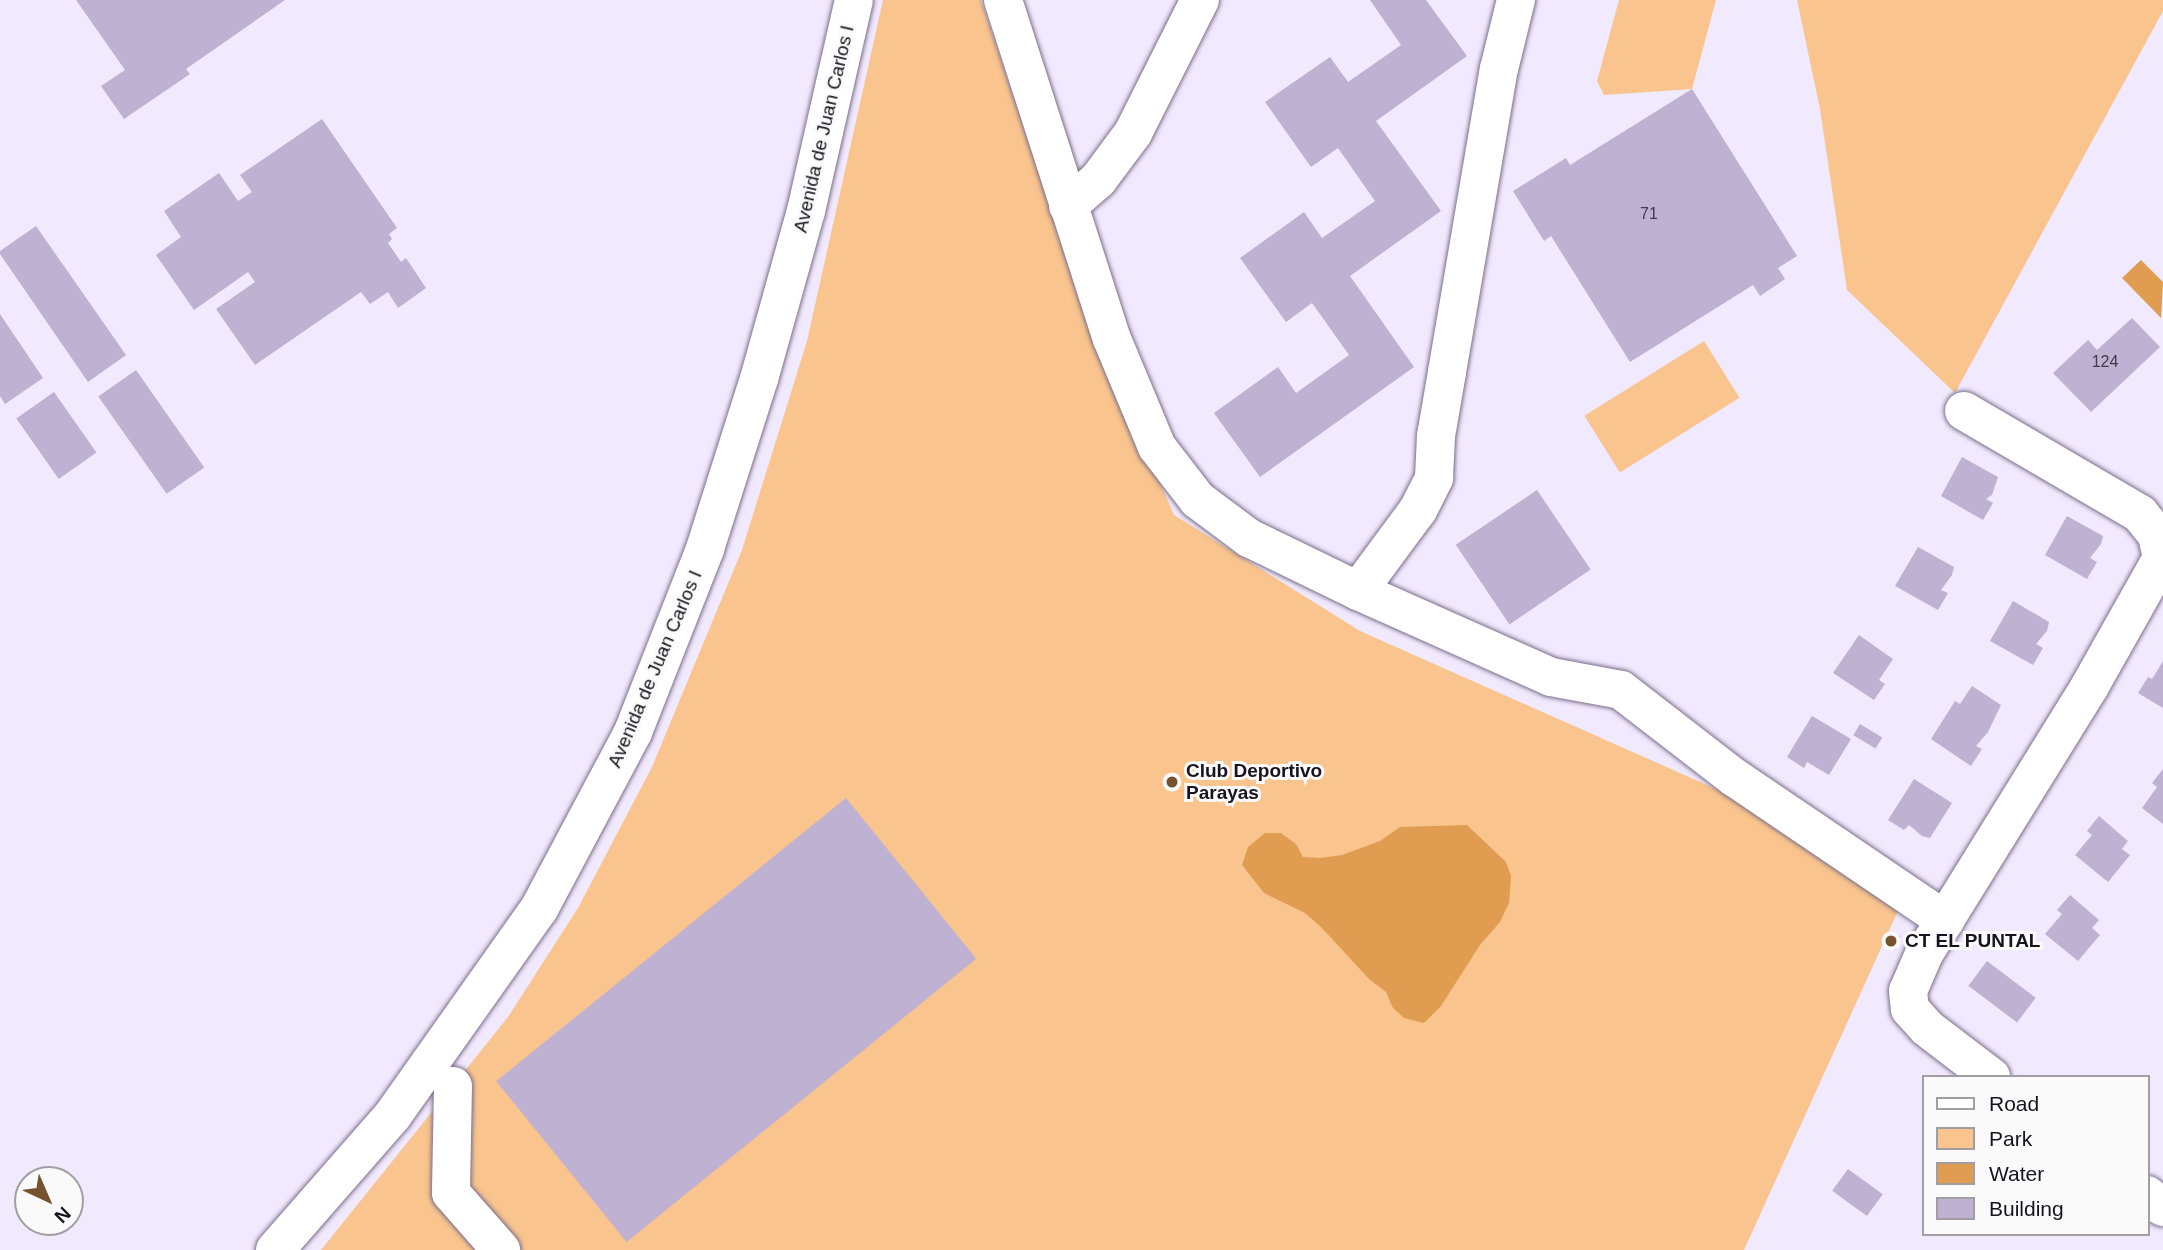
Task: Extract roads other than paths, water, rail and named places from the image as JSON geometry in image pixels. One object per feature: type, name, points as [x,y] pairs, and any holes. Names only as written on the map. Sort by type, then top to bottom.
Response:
[{"type":"street","name":"Avenida de Juan Carlos I","points":[[275,1250],[393,1115],[539,909],[633,732],[705,549],[759,379],[806,211],[854,0]]},
{"type":"street","points":[[1003,0],[1112,339],[1157,447],[1198,500],[1224,522],[1280,555],[1358,591],[1551,677],[1620,690],[1735,778],[1945,920]]},
{"type":"street","points":[[1068,206],[1098,180],[1133,133],[1200,0]]},
{"type":"street","points":[[1358,591],[1418,510],[1434,478],[1436,436],[1456,317],[1499,69],[1516,0]]},
{"type":"street","points":[[1964,411],[2140,514],[2157,535],[2162,558],[2090,686],[1924,954],[1908,991],[1910,1009],[1927,1028],[1988,1075]]},
{"type":"street","points":[[453,1086],[451,1194],[501,1250]]},
{"type":"water","points":[[2141,260],[2163,282],[2161,318],[2122,278]]},
{"type":"water","points":[[1467,825],[1506,862],[1511,876],[1509,903],[1500,922],[1480,945],[1441,1006],[1424,1023],[1404,1018],[1393,1008],[1386,992],[1369,979],[1322,928],[1305,913],[1264,893],[1242,865],[1248,847],[1265,833],[1281,833],[1296,844],[1303,857],[1320,858],[1342,855],[1380,841],[1400,827]]},
{"type":"place","name":"Club Deportivo Parayas","points":[[1172,782]]},
{"type":"place","name":"CT EL PUNTAL","points":[[1891,941]]}]
